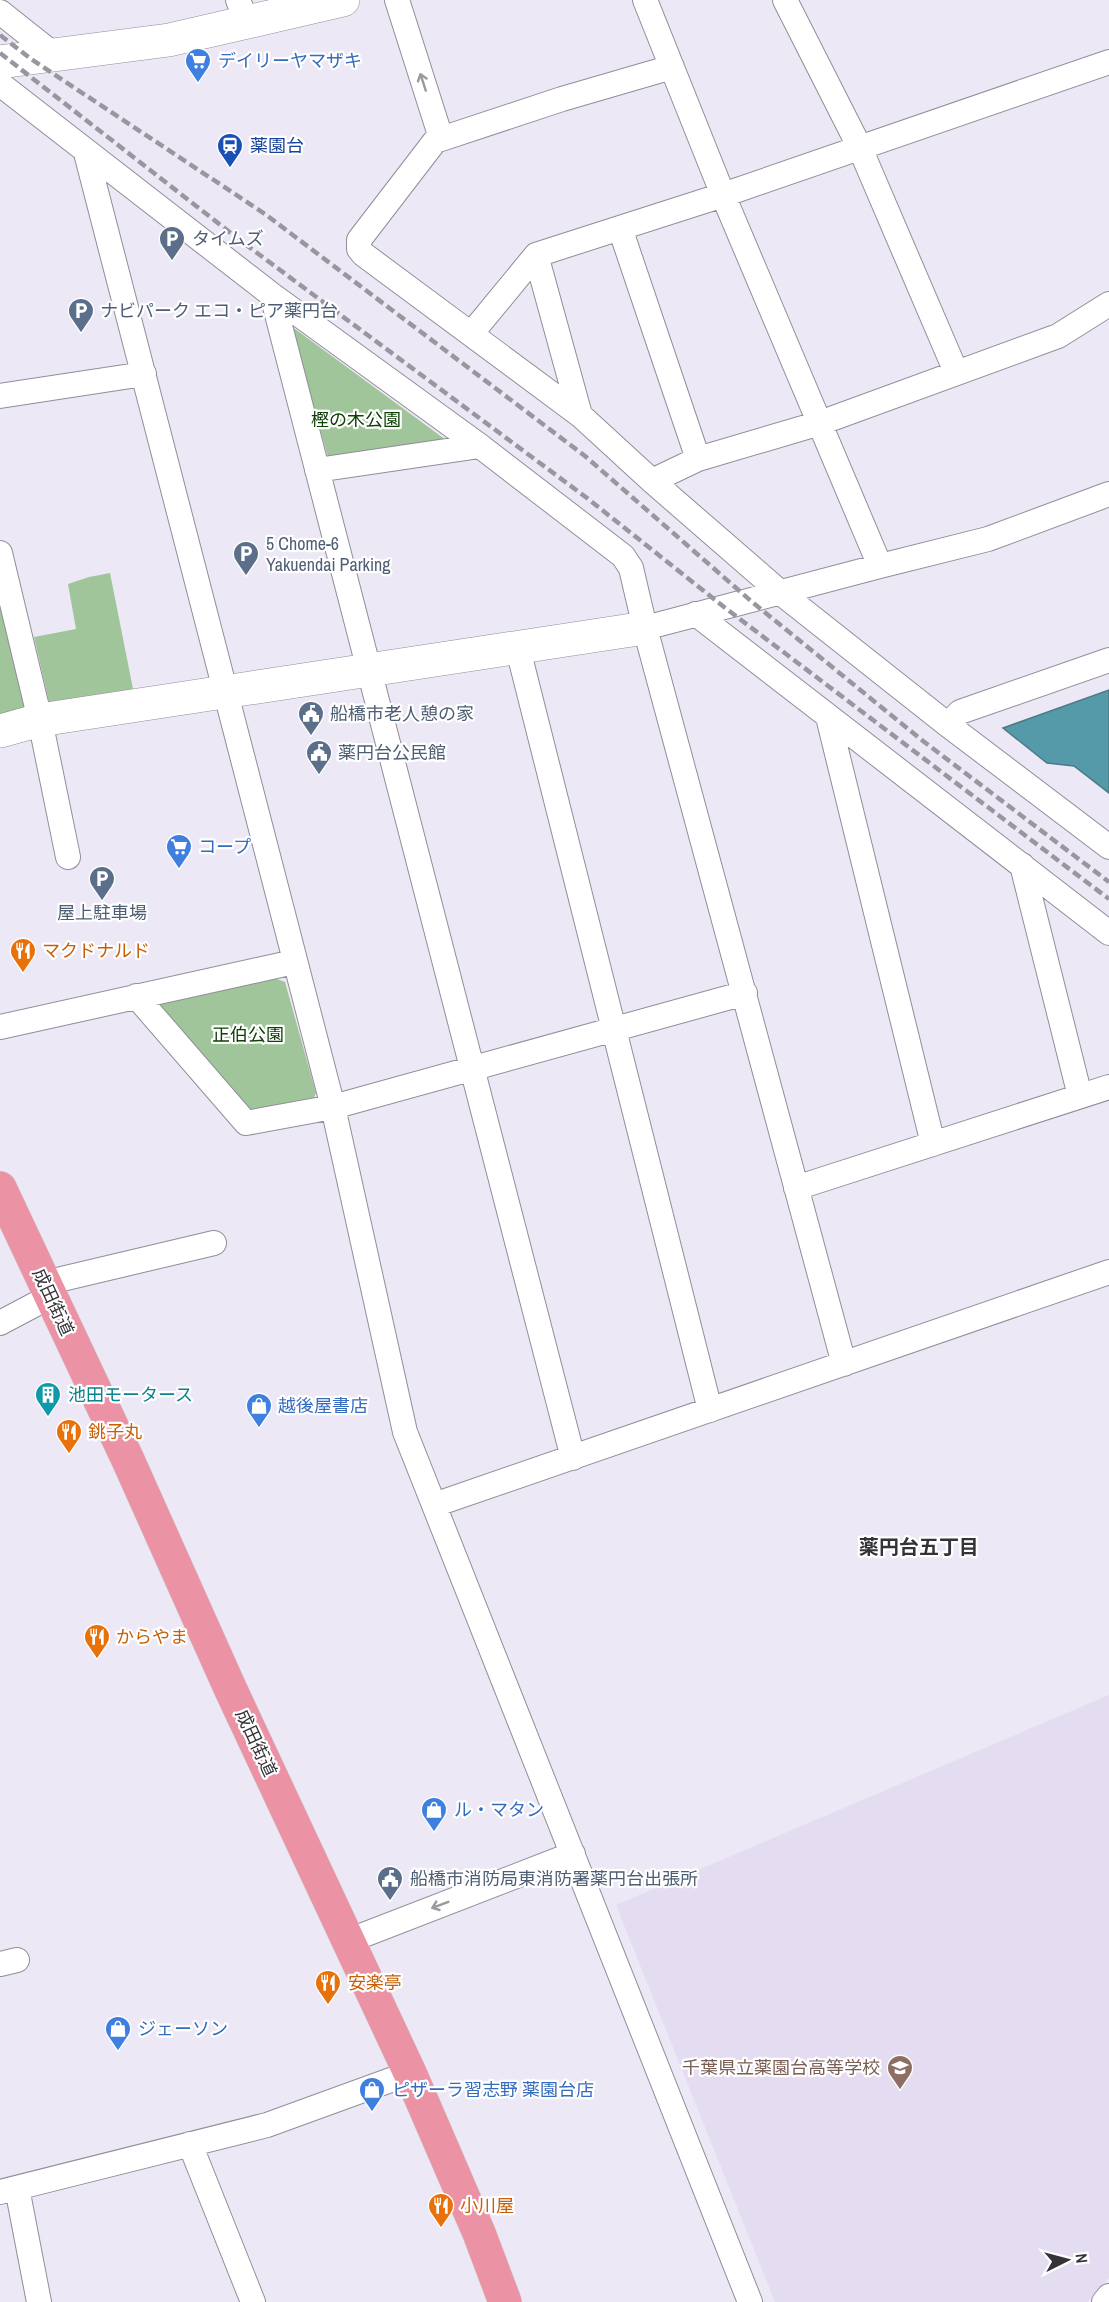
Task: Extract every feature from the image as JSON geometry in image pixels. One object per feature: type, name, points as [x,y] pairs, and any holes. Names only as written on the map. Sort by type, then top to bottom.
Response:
[{"type":"highway","name":"成田街道","points":[[0,1188],[410,2073],[479,2233],[505,2302]]},
{"type":"street","points":[[0,62],[168,40],[242,11],[343,0]]},
{"type":"street","points":[[397,0],[441,138]]},
{"type":"street","points":[[645,0],[723,195],[880,566]]},
{"type":"street","points":[[785,0],[860,148],[956,372]]},
{"type":"street","points":[[0,12],[53,54]]},
{"type":"street","points":[[471,334],[536,255],[723,195],[1109,62]]},
{"type":"street","points":[[672,67],[435,141],[359,240],[359,249],[580,416],[781,592],[948,725],[1109,848]]},
{"type":"street","points":[[0,84],[86,153],[272,295],[480,446],[623,556],[631,568],[645,628],[844,1364]]},
{"type":"street","points":[[86,153],[333,1107],[405,1432],[750,2302]]},
{"type":"street","points":[[620,228],[698,459]]},
{"type":"street","points":[[536,255],[580,416]]},
{"type":"street","points":[[272,295],[573,1458]]},
{"type":"street","points":[[652,481],[698,459],[820,423],[1058,336],[1109,304]]},
{"type":"street","points":[[0,396],[144,374]]},
{"type":"street","points":[[317,470],[480,446]]},
{"type":"street","points":[[0,731],[40,720],[645,628],[988,540],[1109,494]]},
{"type":"street","points":[[0,553],[40,720],[68,857]]},
{"type":"street","points":[[696,614],[1109,933]]},
{"type":"street","points":[[518,649],[710,1410]]},
{"type":"street","points":[[948,725],[960,712],[1109,660]]},
{"type":"street","points":[[828,717],[933,1144]]},
{"type":"street","points":[[1022,865],[1080,1096]]},
{"type":"street","points":[[0,1027],[294,962]]},
{"type":"street","points":[[136,996],[246,1123],[333,1107],[745,993]]},
{"type":"street","points":[[796,1188],[1109,1087]]},
{"type":"street","points":[[0,1323],[48,1289],[214,1244]]},
{"type":"street","points":[[434,1505],[1109,1272]]},
{"type":"street","points":[[348,1941],[573,1854]]},
{"type":"street","points":[[39,2302],[8,2190],[267,2125],[410,2073]]},
{"type":"street","points":[[190,2144],[253,2302]]},
{"type":"street","points":[[1104,2302],[1109,2296]]},
{"type":"shaded area","name":"千葉県立薬園台高等学校","points":[[1109,1695],[1109,2278],[1087,2302],[775,2302],[616,1905]]},
{"type":"green space","name":"樫の木公園","points":[[291,326],[450,443],[329,461]]},
{"type":"green space","points":[[110,573],[133,689],[49,702],[34,637],[76,629],[68,584]]},
{"type":"green space","points":[[0,604],[29,707],[0,715]]},
{"type":"green space","name":"正伯公園","points":[[274,978],[285,982],[316,1093],[312,1102],[248,1113],[158,1004]]},
{"type":"water","points":[[1109,690],[1109,793],[1074,766],[1047,763],[1003,728]]},
{"type":"railway","points":[[0,35],[31,59],[265,214],[585,456],[751,601],[923,741],[1109,882]]},
{"type":"railway","points":[[0,53],[241,241],[587,498],[724,607],[1109,899]]},
{"type":"place","name":"デイリーヤマザキ","points":[[198,84]]},
{"type":"place","name":"薬園台","points":[[230,169]]},
{"type":"place","name":"タイムズ","points":[[172,262]]},
{"type":"place","name":"ナビパーク エコ・ピア薬円台","points":[[81,334]]},
{"type":"place","name":"5 Chome-6 Yakuendai Parking","points":[[246,577]]},
{"type":"place","name":"船橋市老人憩の家","points":[[311,737]]},
{"type":"place","name":"薬円台公民館","points":[[319,776]]},
{"type":"place","name":"コープ","points":[[179,870]]},
{"type":"place","name":"屋上駐車場","points":[[102,902]]},
{"type":"place","name":"マクドナルド","points":[[23,974]]},
{"type":"place","name":"池田モータース","points":[[48,1418]]},
{"type":"place","name":"越後屋書店","points":[[259,1429]]},
{"type":"place","name":"銚子丸","points":[[69,1455]]},
{"type":"place","name":"からやま","points":[[97,1660]]},
{"type":"place","name":"ル・マタン","points":[[434,1833]]},
{"type":"place","name":"船橋市消防局東消防署薬円台出張所","points":[[390,1902]]},
{"type":"place","name":"安楽亭","points":[[328,2006]]},
{"type":"place","name":"ジェーソン","points":[[118,2052]]},
{"type":"place","name":"千葉県立薬園台高等学校","points":[[900,2091]]},
{"type":"place","name":"ピザーラ習志野 薬園台店","points":[[372,2113]]},
{"type":"place","name":"小川屋","points":[[441,2229]]},
{"type":"district","name":"薬円台五丁目","points":[[919,1547]]}]
